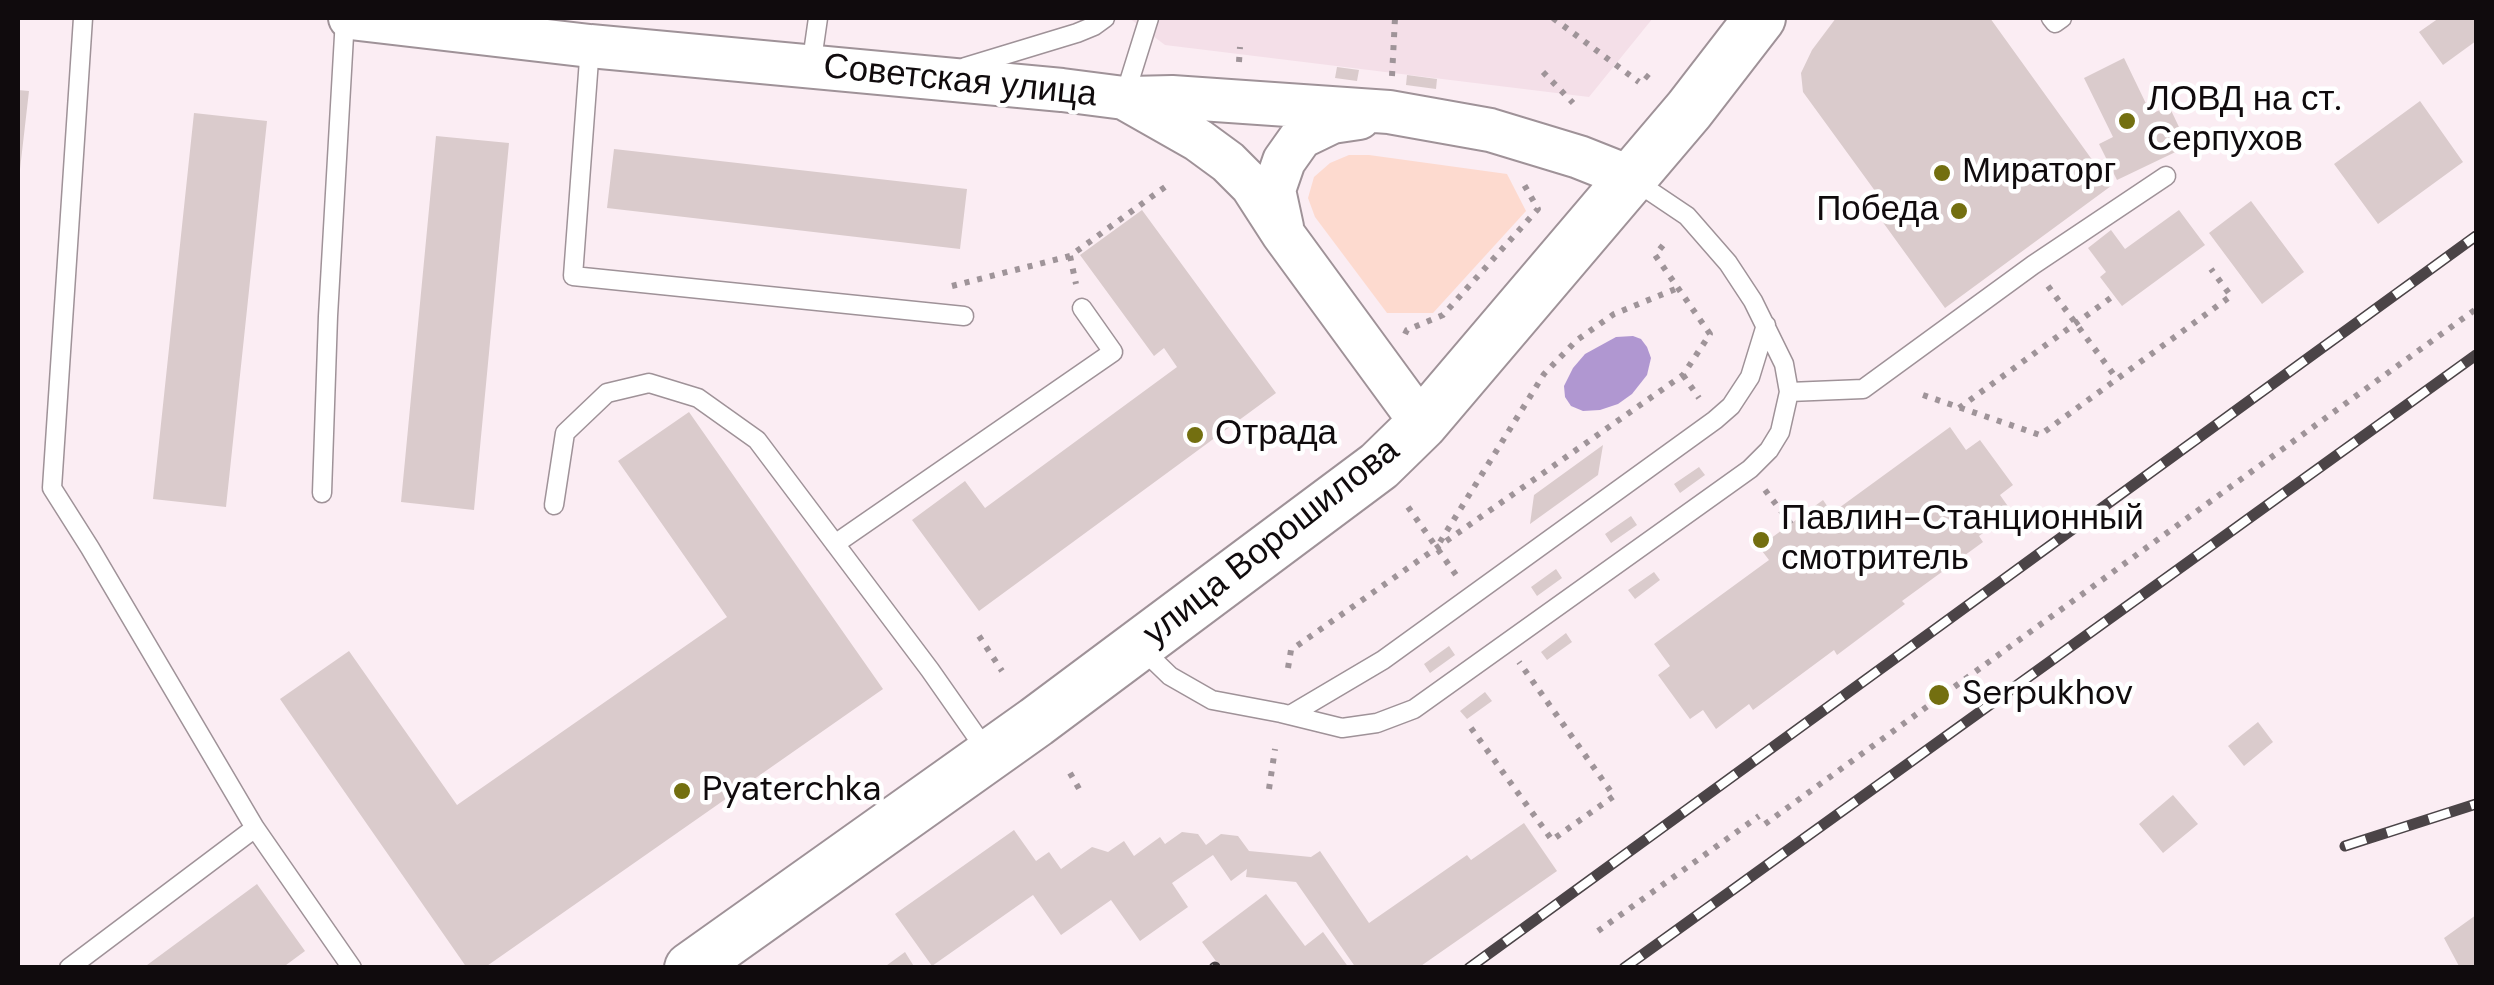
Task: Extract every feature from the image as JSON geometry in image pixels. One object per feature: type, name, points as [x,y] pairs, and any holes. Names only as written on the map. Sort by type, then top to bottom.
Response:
[{"type":"main road","name":"улица Ворошилова","points":[[690,968],[1140,646],[1378,466],[1422,424],[1632,178],[1760,18]]},
{"type":"street","name":"Советская улица","points":[[348,18],[475,25],[590,46],[1124,98],[1198,140],[1252,186],[1422,424]]},
{"type":"street","points":[[1124,98],[1390,99],[1578,157],[1632,178]]},
{"type":"street","points":[[1283,234],[1274,190],[1284,161],[1302,137],[1390,99]]},
{"type":"lane","points":[[83,18],[52,488],[255,828],[352,968]]},
{"type":"lane","points":[[322,494],[328,316],[348,18]]},
{"type":"lane","points":[[812,67],[818,18]]},
{"type":"lane","points":[[930,78],[1078,33],[1105,18]]},
{"type":"lane","points":[[1124,98],[1149,18]]},
{"type":"lane","points":[[2051,18],[2055,23],[2062,18]]},
{"type":"lane","points":[[590,46],[573,276],[964,316]]},
{"type":"lane","points":[[1789,392],[1863,388],[2033,265],[2166,176]]},
{"type":"lane","points":[[1140,646],[1170,676],[1212,700],[1342,728],[1376,724],[1414,708],[1750,469],[1770,450],[1780,432],[1789,392],[1784,364],[1766,325],[1744,284],[1687,216],[1632,178]]},
{"type":"lane","points":[[835,544],[1113,352],[1082,308]]},
{"type":"lane","points":[[1290,715],[1383,660],[1715,420],[1731,406],[1750,376],[1766,325]]},
{"type":"lane","points":[[554,505],[565,433],[608,393],[649,382],[698,398],[757,440],[990,755]]},
{"type":"lane","points":[[69,968],[255,828]]},
{"type":"path","points":[[1390,99],[1395,18]]},
{"type":"path","points":[[1554,18],[1639,82]]},
{"type":"path","points":[[1239,62],[1240,47]]},
{"type":"path","points":[[1544,72],[1573,103]]},
{"type":"path","points":[[1515,168],[1538,209]]},
{"type":"path","points":[[902,309],[938,290],[1070,256],[1165,187]]},
{"type":"path","points":[[1393,325],[1407,330],[1443,315],[1546,199]]},
{"type":"path","points":[[1288,668],[1291,650],[1683,374],[1710,334],[1655,255],[1664,244]]},
{"type":"path","points":[[2033,265],[2116,379]]},
{"type":"path","points":[[1923,396],[2040,436],[2231,296],[2211,269]]},
{"type":"path","points":[[1437,547],[1544,374],[1577,340],[1614,314],[1678,288]]},
{"type":"path","points":[[1959,408],[2112,297]]},
{"type":"path","points":[[1765,824],[2476,310]]},
{"type":"path","points":[[1683,374],[1702,402]]},
{"type":"path","points":[[1761,484],[1791,524]]},
{"type":"path","points":[[1408,507],[1457,576]]},
{"type":"path","points":[[979,636],[1002,671]]},
{"type":"path","points":[[1471,728],[1552,840],[1614,796],[1516,658]]},
{"type":"path","points":[[1269,789],[1275,749]]},
{"type":"path","points":[[1486,766],[1494,760]]},
{"type":"path","points":[[1070,773],[1082,794]]},
{"type":"path","points":[[1598,931],[1759,816]]},
{"type":"shaded area","points":[[1129,18],[1653,18],[1589,97],[1165,45]]},
{"type":"shaded area","points":[[1349,155],[1507,174],[1526,211],[1433,313],[1387,313],[1315,217],[1308,198],[1314,177],[1330,163]]},
{"type":"shaded area","points":[[1616,337],[1641,339],[1651,358],[1647,375],[1632,394],[1600,410],[1583,411],[1571,406],[1564,386],[1585,354]]},
{"type":"building","points":[[1836,18],[1990,18],[2111,186],[1945,308],[1882,221],[1886,206],[1803,92],[1801,73],[1812,50]]},
{"type":"building","points":[[2439,18],[2476,18],[2476,41],[2443,65],[2419,32]]},
{"type":"building","points":[[2124,58],[2151,114],[2169,106],[2188,146],[2117,180],[2099,144],[2113,137],[2084,78]]},
{"type":"building","points":[[1337,67],[1359,70],[1357,81],[1335,78]]},
{"type":"building","points":[[1407,75],[1437,79],[1436,89],[1406,85]]},
{"type":"building","points":[[18,90],[29,91],[20,169],[18,169]]},
{"type":"building","points":[[2420,101],[2463,162],[2378,224],[2334,164]]},
{"type":"building","points":[[194,113],[267,121],[226,507],[153,499]]},
{"type":"building","points":[[436,136],[509,143],[474,510],[401,502]]},
{"type":"building","points":[[614,149],[967,189],[960,249],[607,208]]},
{"type":"building","points":[[2251,201],[2304,272],[2262,304],[2209,233]]},
{"type":"building","points":[[1142,210],[1276,393],[979,611],[912,520],[965,481],[985,508],[1177,367],[1164,348],[1154,356],[1080,255]]},
{"type":"building","points":[[2179,210],[2205,245],[2122,306],[2100,277],[2106,272],[2088,248],[2111,230],[2125,249]]},
{"type":"building","points":[[689,412],[883,689],[484,968],[467,968],[280,699],[349,651],[457,805],[727,617],[618,461]]},
{"type":"building","name":"Serpukhov","points":[[1950,427],[1966,450],[1980,440],[2013,485],[2000,495],[2012,512],[1979,536],[1983,542],[1902,601],[1905,604],[1753,710],[1749,704],[1716,729],[1703,710],[1690,719],[1658,675],[1670,666],[1654,644],[1769,560],[1759,547],[1823,500],[1832,513]]},
{"type":"building","points":[[1603,445],[1598,475],[1530,524],[1534,495]]},
{"type":"building","points":[[1699,467],[1705,475],[1680,493],[1674,484]]},
{"type":"building","points":[[1631,516],[1637,525],[1611,543],[1605,534]]},
{"type":"building","points":[[1556,569],[1562,578],[1537,596],[1531,587]]},
{"type":"building","points":[[1654,572],[1660,580],[1635,599],[1628,590]]},
{"type":"building","points":[[1566,633],[1572,642],[1547,660],[1541,652]]},
{"type":"building","points":[[1449,646],[1455,655],[1430,673],[1424,664]]},
{"type":"building","points":[[1485,692],[1492,701],[1467,719],[1460,711]]},
{"type":"building","points":[[2258,722],[2273,742],[2244,766],[2228,746]]},
{"type":"building","points":[[2173,795],[2198,824],[2163,853],[2139,824]]},
{"type":"building","points":[[1524,823],[1557,871],[1418,968],[1356,968],[1296,882],[1246,877],[1247,869],[1231,881],[1213,855],[1172,883],[1188,907],[1140,941],[1111,900],[1061,935],[1033,895],[932,966],[895,914],[1014,830],[1036,861],[1049,852],[1061,869],[1092,847],[1108,852],[1124,841],[1134,856],[1160,837],[1165,844],[1182,832],[1198,834],[1206,845],[1221,834],[1238,836],[1249,851],[1311,857],[1320,851],[1369,923],[1467,855],[1471,860]]},
{"type":"building","points":[[257,884],[305,951],[282,968],[143,968]]},
{"type":"building","points":[[1266,894],[1305,946],[1323,932],[1349,968],[1221,968],[1202,942]]},
{"type":"building","points":[[2476,915],[2476,968],[2460,968],[2444,938]]},
{"type":"building","points":[[905,952],[915,968],[883,968]]},
{"type":"railway","points":[[1469,968],[2476,236]]},
{"type":"railway","points":[[1624,968],[2476,355]]},
{"type":"railway","points":[[2345,846],[2476,804]]},
{"type":"place","name":"ЛОВД на ст. Серпухов","points":[[2127,121]]},
{"type":"place","name":"Мираторг","points":[[1942,173]]},
{"type":"place","name":"Победа","points":[[1959,211]]},
{"type":"place","name":"Отрада","points":[[1195,435]]},
{"type":"place","name":"Павлин-Станционный смотритель","points":[[1761,540]]},
{"type":"place","name":"Serpukhov","points":[[1939,695]]},
{"type":"place","name":"Pyaterchka","points":[[682,791]]}]
